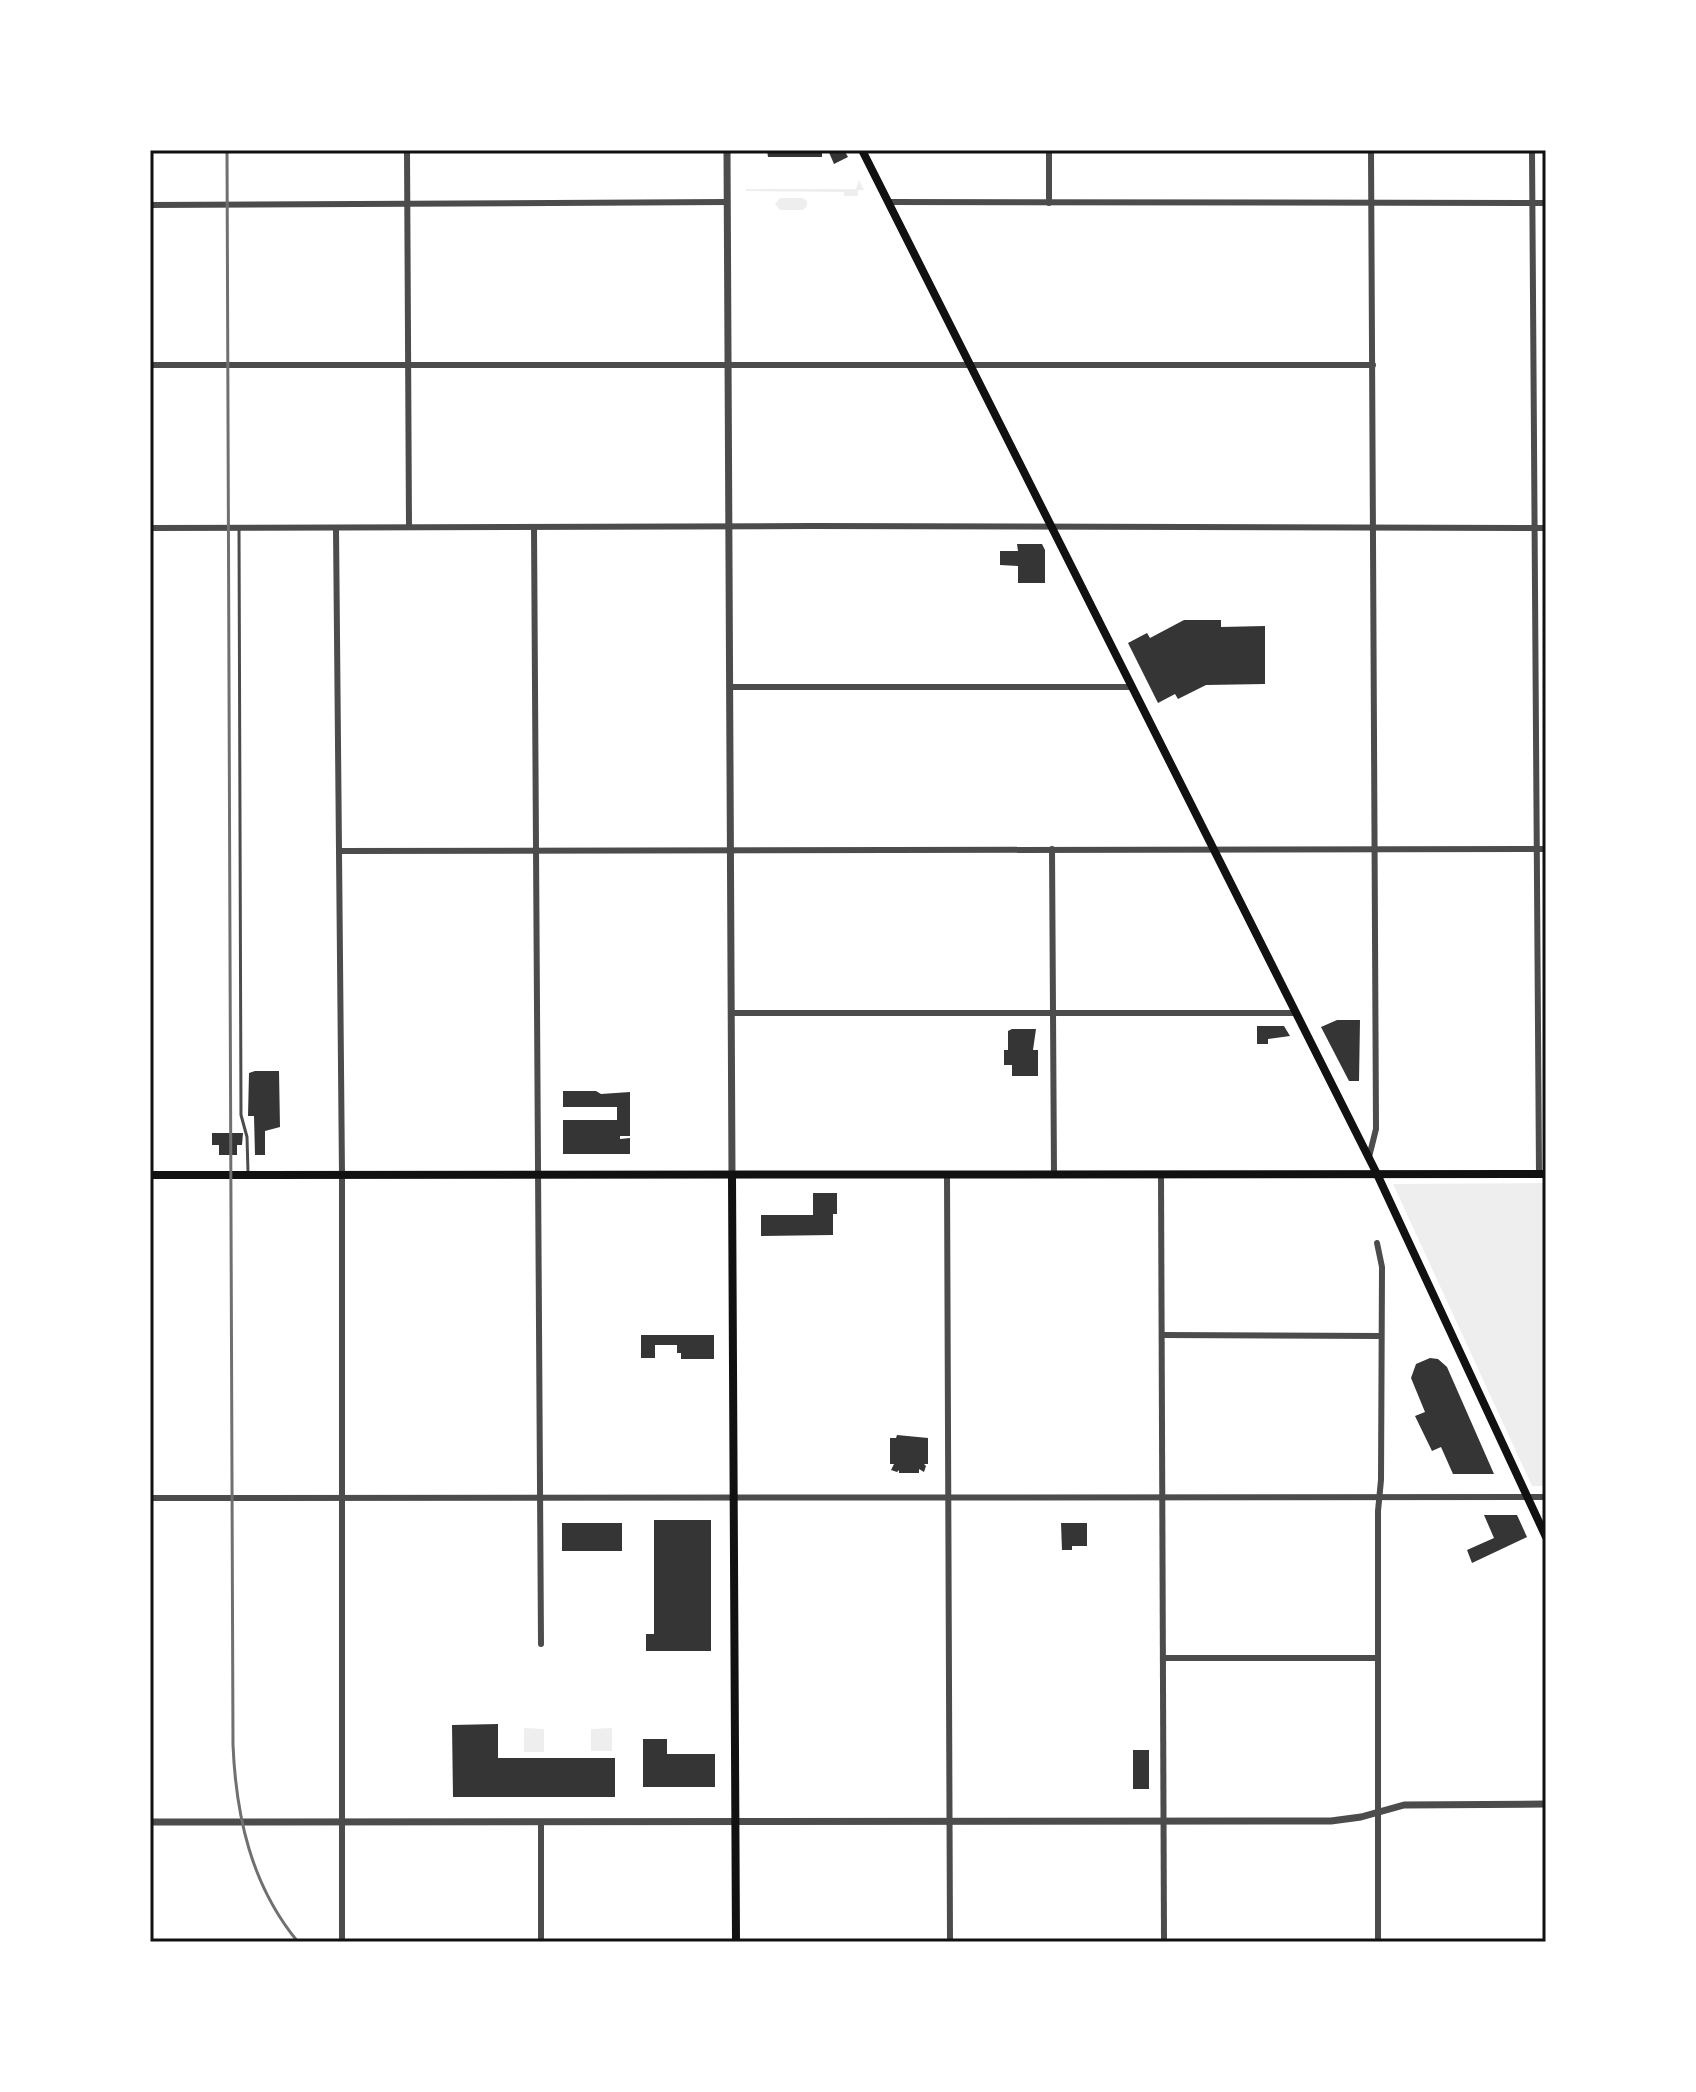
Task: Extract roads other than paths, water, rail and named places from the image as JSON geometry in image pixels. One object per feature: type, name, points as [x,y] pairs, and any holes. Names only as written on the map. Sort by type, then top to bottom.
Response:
[{"type":"main road","points":[[862,150],[1377,1174],[1546,1537]]},
{"type":"main road","points":[[150,1175],[1542,1174]]},
{"type":"main road","points":[[732,1175],[736,1942]]},
{"type":"street","points":[[407,150],[409,527]]},
{"type":"street","points":[[727,150],[732,1175]]},
{"type":"street","points":[[1049,150],[1049,203]]},
{"type":"street","points":[[1369,1158],[1376,1129],[1371,150]]},
{"type":"street","points":[[1532,150],[1542,1174]]},
{"type":"street","points":[[150,205],[727,202]]},
{"type":"street","points":[[889,202],[1546,203]]},
{"type":"street","points":[[150,365],[1373,365]]},
{"type":"street","points":[[534,527],[541,1644]]},
{"type":"street","points":[[150,528],[1546,528]]},
{"type":"street","points":[[336,528],[342,1175],[342,1942]]},
{"type":"street","points":[[730,687],[1132,687]]},
{"type":"street","points":[[1052,849],[1054,1175]]},
{"type":"street","points":[[339,851],[1546,849]]},
{"type":"street","points":[[731,1013],[1296,1013]]},
{"type":"street","points":[[1161,1174],[1164,1942]]},
{"type":"street","points":[[947,1175],[950,1942]]},
{"type":"street","points":[[1377,1243],[1382,1267],[1377,1658],[1378,1942]]},
{"type":"street","points":[[1162,1335],[1381,1336]]},
{"type":"street","points":[[150,1498],[1546,1497]]},
{"type":"street","points":[[1163,1658],[1377,1658]]},
{"type":"street","points":[[150,1822],[1331,1821],[1404,1805],[1546,1804]]},
{"type":"street","points":[[541,1822],[541,1942]]},
{"type":"lane","points":[[239,528],[241,1115],[247,1137],[248,1175]]},
{"type":"railway","points":[[227,150],[233,1745],[238,1798],[249,1849],[268,1897],[298,1942]]}]
